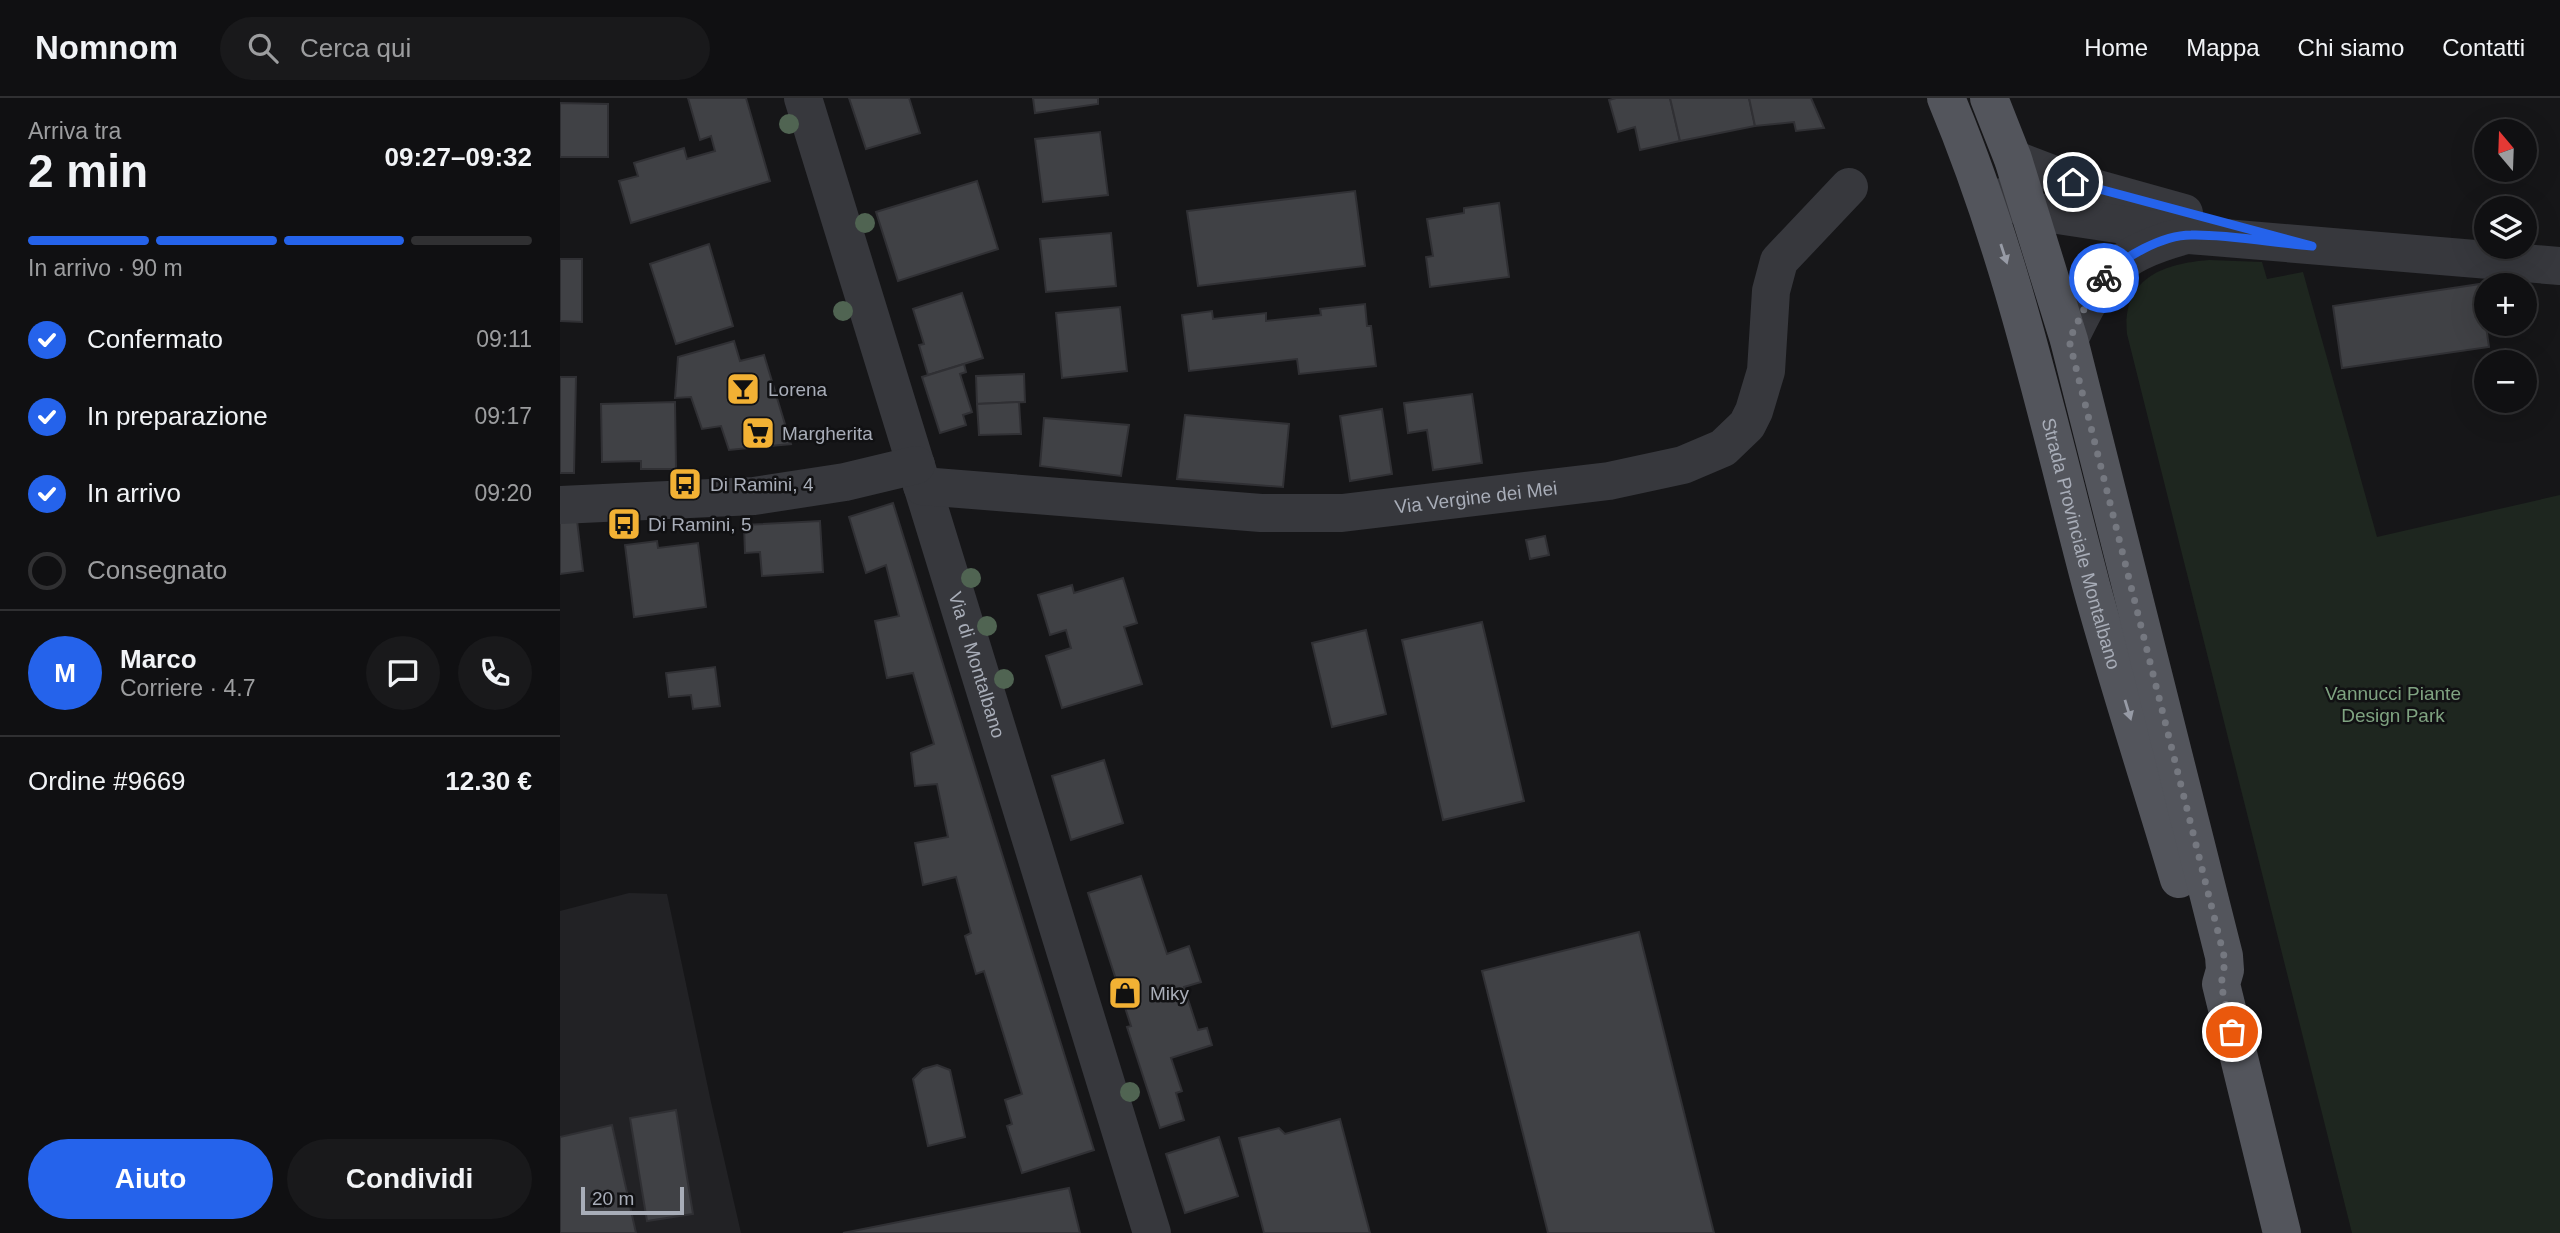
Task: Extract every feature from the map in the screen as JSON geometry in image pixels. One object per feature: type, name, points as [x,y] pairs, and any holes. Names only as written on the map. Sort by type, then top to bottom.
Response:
[{"type":"main road","name":"Strada Provinciale Montalbano","points":[[1946,98],[1975,171],[2023,317],[2097,606],[2200,948],[2207,968],[2221,984]]},
{"type":"main road","name":"Strada Provinciale Montalbano","points":[[1989,98],[2031,211],[2069,340],[2224,956],[2221,984],[2282,1233]]},
{"type":"street","name":"Via di Montalbano","points":[[803,98],[1153,1233]]},
{"type":"street","points":[[2013,159],[2097,190],[2312,246]]},
{"type":"street","points":[[1975,171],[2004,198],[2031,211],[2189,235],[2560,266]]},
{"type":"street","name":"Via Vergine dei Mei","points":[[560,505],[754,496],[845,482],[919,475],[1261,513],[1342,513],[1609,481],[1683,464],[1723,448],[1747,425],[1755,411],[1766,371],[1772,291],[1779,261],[1849,187]]},
{"type":"street","points":[[2069,340],[2090,297],[2109,272],[2122,261],[2151,245],[2189,235]]},
{"type":"shaded area","points":[[629,893],[667,894],[741,1233],[560,1233],[560,911]]},
{"type":"green space","name":"Vannucci Piante Design Park","points":[[2209,260],[2262,262],[2267,279],[2303,272],[2377,537],[2560,495],[2560,1233],[2352,1233],[2127,334],[2127,315],[2138,287],[2161,271]]},
{"type":"building","points":[[688,98],[746,98],[770,181],[631,223],[619,181],[638,176],[634,163],[684,148],[687,159],[715,151],[711,136],[700,140]]},
{"type":"building","points":[[849,98],[909,98],[920,133],[866,149]]},
{"type":"building","points":[[1033,98],[1098,98],[1098,104],[1035,113]]},
{"type":"building","points":[[1670,98],[1680,141],[1640,150],[1635,127],[1618,132],[1609,100]]},
{"type":"building","points":[[1670,98],[1749,98],[1755,126],[1680,141]]},
{"type":"building","points":[[1749,98],[1811,98],[1824,128],[1796,131],[1794,122],[1755,126]]},
{"type":"building","points":[[560,103],[608,104],[608,157],[560,157]]},
{"type":"building","points":[[1100,132],[1108,195],[1043,202],[1035,139]]},
{"type":"building","points":[[977,181],[998,249],[898,281],[876,212]]},
{"type":"building","points":[[1355,191],[1365,266],[1198,286],[1187,211]]},
{"type":"building","points":[[1499,203],[1509,277],[1430,287],[1426,257],[1433,256],[1427,219],[1464,213],[1464,208]]},
{"type":"building","points":[[1111,233],[1116,286],[1046,292],[1040,239]]},
{"type":"building","points":[[709,244],[733,326],[676,344],[650,264]]},
{"type":"building","points":[[560,259],[582,259],[582,322],[560,321]]},
{"type":"building","points":[[2474,285],[2474,336],[2487,336],[2489,347],[2342,368],[2333,306]]},
{"type":"building","points":[[962,293],[983,358],[928,375],[919,345],[924,344],[913,309]]},
{"type":"building","points":[[1365,304],[1376,366],[1299,374],[1297,359],[1189,371],[1182,315],[1212,311],[1213,319],[1266,313],[1266,321],[1321,315],[1320,309]]},
{"type":"building","points":[[1120,307],[1127,371],[1062,378],[1056,313]]},
{"type":"building","points":[[734,341],[740,361],[764,355],[791,444],[729,450],[721,426],[702,429],[691,397],[675,398],[678,357]]},
{"type":"building","points":[[964,364],[966,372],[960,374],[972,412],[963,415],[966,425],[940,433],[922,377]]},
{"type":"building","points":[[1024,374],[1025,402],[977,404],[976,376]]},
{"type":"building","points":[[560,377],[576,377],[574,473],[560,473]]},
{"type":"building","points":[[1472,394],[1482,463],[1433,470],[1427,430],[1408,433],[1404,403]]},
{"type":"building","points":[[675,402],[676,469],[641,469],[641,461],[602,462],[601,404]]},
{"type":"building","points":[[1019,402],[1021,434],[979,435],[977,404]]},
{"type":"building","points":[[1382,409],[1392,474],[1350,481],[1340,416]]},
{"type":"building","points":[[1185,415],[1289,424],[1283,487],[1177,479]]},
{"type":"building","points":[[1044,418],[1129,425],[1121,476],[1040,466]]},
{"type":"building","points":[[893,503],[1094,1150],[1022,1173],[1007,1126],[1012,1124],[1005,1100],[1022,1094],[984,971],[976,974],[965,936],[971,933],[956,877],[923,885],[915,843],[948,837],[937,784],[915,786],[911,753],[934,744],[913,673],[887,678],[875,621],[899,616],[886,565],[866,573],[849,517]]},
{"type":"building","points":[[576,512],[583,571],[560,574],[560,514]]},
{"type":"building","points":[[820,521],[823,572],[762,576],[760,552],[745,553],[744,525]]},
{"type":"building","points":[[1545,536],[1549,555],[1530,559],[1526,540]]},
{"type":"building","points":[[657,541],[658,548],[698,543],[706,607],[634,617],[625,545]]},
{"type":"building","points":[[1123,578],[1137,623],[1124,627],[1142,684],[1062,708],[1046,656],[1071,648],[1066,630],[1050,635],[1038,595],[1072,585],[1074,593]]},
{"type":"building","points":[[1482,622],[1524,801],[1443,820],[1402,640]]},
{"type":"building","points":[[1366,630],[1386,714],[1332,727],[1312,643]]},
{"type":"building","points":[[715,667],[720,706],[693,709],[691,695],[669,697],[666,673]]},
{"type":"building","points":[[1104,760],[1123,823],[1071,840],[1052,776]]},
{"type":"building","points":[[1141,876],[1167,954],[1189,946],[1201,982],[1184,987],[1198,1030],[1207,1028],[1212,1045],[1171,1058],[1182,1091],[1176,1093],[1184,1120],[1160,1128],[1127,1027],[1131,1026],[1088,893]]},
{"type":"building","points":[[1639,932],[1714,1233],[1548,1233],[1482,971]]},
{"type":"building","points":[[937,1065],[950,1070],[965,1137],[928,1146],[913,1079],[923,1069]]},
{"type":"building","points":[[676,1110],[693,1214],[647,1221],[630,1118]]},
{"type":"building","points":[[1340,1119],[1370,1233],[1264,1233],[1239,1138],[1279,1128],[1285,1134]]},
{"type":"building","points":[[612,1125],[636,1233],[560,1233],[560,1137]]},
{"type":"building","points":[[1219,1137],[1238,1196],[1185,1213],[1166,1154]]},
{"type":"building","points":[[1069,1188],[1080,1233],[843,1233]]},
{"type":"way so far","points":[[2104,278],[2090,297],[2069,340],[2224,956],[2221,984],[2232,1032]]},
{"type":"place","name":"Lorena","points":[[743,389]]},
{"type":"place","name":"Margherita","points":[[758,433]]},
{"type":"place","name":"Di Ramini, 4","points":[[685,484]]},
{"type":"place","name":"Di Ramini, 5","points":[[624,524]]},
{"type":"place","name":"Miky","points":[[1125,993]]},
{"type":"route","points":[[2073,182],[2312,246],[2189,235],[2136,252],[2104,278]]}]
